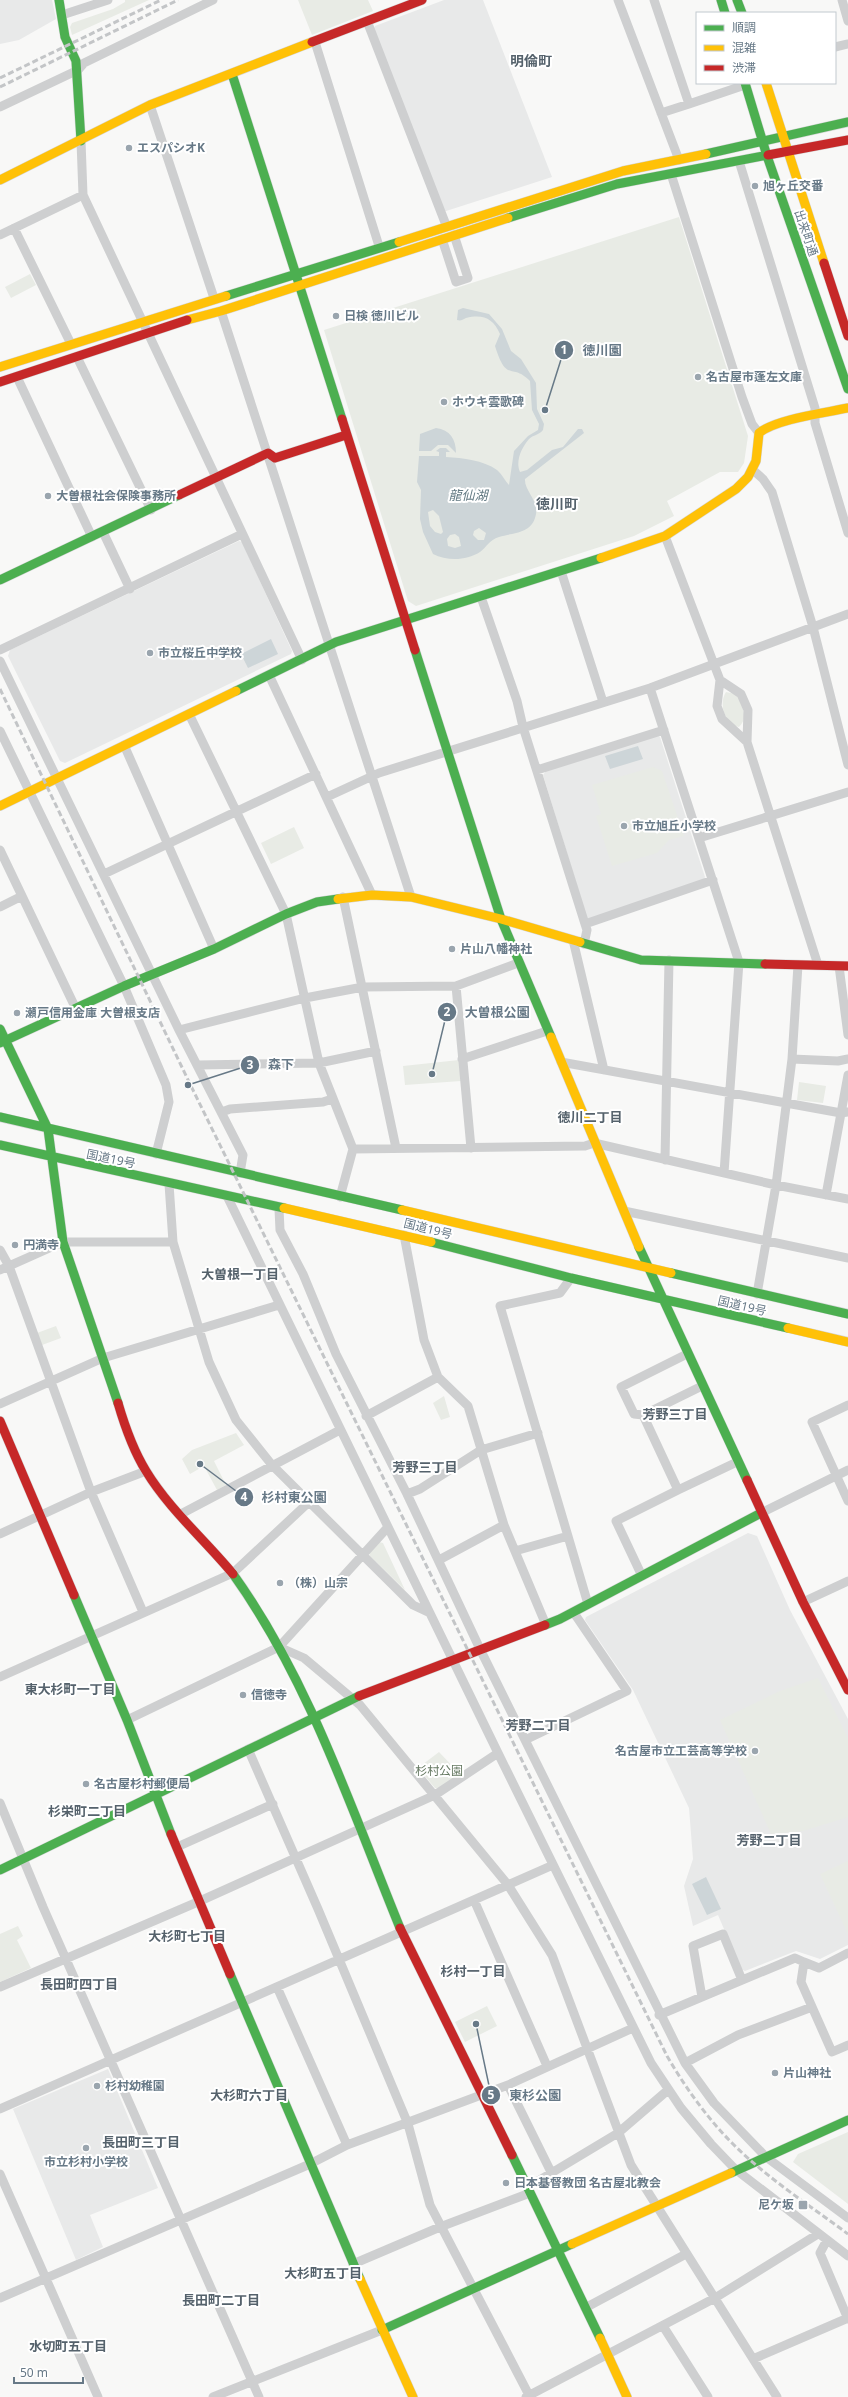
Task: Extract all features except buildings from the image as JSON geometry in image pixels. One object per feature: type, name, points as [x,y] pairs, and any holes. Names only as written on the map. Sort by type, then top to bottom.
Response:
[{"type":"main road","points":[[59,0],[65,37],[76,61],[78,70],[82,141]]},
{"type":"main road","points":[[0,180],[82,141],[150,105],[422,0]]},
{"type":"main road","points":[[721,0],[725,12]]},
{"type":"main road","points":[[738,0],[742,12]]},
{"type":"main road","points":[[232,74],[501,919],[518,963],[647,1266],[803,1602],[848,1690]]},
{"type":"main road","name":"出来町通","points":[[745,84],[762,143],[848,389]]},
{"type":"main road","name":"出来町通","points":[[766,84],[848,336]]},
{"type":"main road","points":[[0,367],[214,298],[296,275],[379,246],[623,171],[762,143],[848,122]]},
{"type":"main road","points":[[0,382],[186,320],[221,311],[454,235],[617,184],[848,140]]},
{"type":"main road","points":[[0,806],[302,660],[330,645],[562,571],[665,536],[736,489],[753,470],[759,433],[764,429],[777,424],[848,408]]},
{"type":"main road","points":[[0,580],[151,510],[268,453],[275,458],[346,435]]},
{"type":"main road","points":[[3,1042],[124,986],[214,949],[286,914],[317,902],[343,897],[372,895],[411,897],[501,919],[642,960],[844,966]]},
{"type":"main road","points":[[0,1029],[3,1042],[48,1129],[63,1242],[129,1437],[146,1471],[179,1515],[233,1573],[250,1597],[279,1647],[313,1716],[402,1932],[558,2249],[627,2397]]},
{"type":"main road","name":"国道19号","points":[[0,1117],[647,1266],[757,1294],[848,1314]]},
{"type":"main road","name":"国道19号","points":[[0,1145],[168,1184],[228,1196],[278,1209],[404,1235],[571,1278],[848,1342]]},
{"type":"main road","points":[[0,1421],[39,1516],[127,1720],[154,1795],[200,1901],[242,2004],[353,2264],[413,2397]]},
{"type":"main road","points":[[0,1870],[351,1698],[546,1625],[574,1613],[588,1604],[761,1513]]},
{"type":"main road","points":[[382,2330],[735,2169],[766,2157],[848,2120]]},
{"type":"street","points":[[62,15],[108,0]]},
{"type":"street","points":[[0,107],[78,70],[84,63],[213,0]]},
{"type":"street","points":[[618,0],[679,160]]},
{"type":"street","points":[[654,0],[689,104]]},
{"type":"street","points":[[842,0],[848,21]]},
{"type":"street","points":[[366,21],[446,225]]},
{"type":"street","points":[[315,42],[379,246]]},
{"type":"street","points":[[836,47],[848,44]]},
{"type":"street","points":[[661,113],[745,84]]},
{"type":"street","points":[[150,105],[214,298]]},
{"type":"street","points":[[82,141],[83,196],[302,660]]},
{"type":"street","points":[[738,161],[815,408],[815,416],[848,533]]},
{"type":"street","points":[[671,174],[742,397],[752,424],[759,433]]},
{"type":"street","points":[[0,235],[83,196]]},
{"type":"street","points":[[14,228],[71,344]]},
{"type":"street","points":[[442,239],[456,282],[468,278],[454,235]]},
{"type":"street","points":[[221,311],[411,897]]},
{"type":"street","points":[[77,357],[151,510]]},
{"type":"street","points":[[17,377],[92,537]]},
{"type":"street","points":[[753,470],[763,479],[772,492],[813,627],[848,766]]},
{"type":"street","points":[[103,532],[130,589]]},
{"type":"street","points":[[0,650],[242,534]]},
{"type":"street","points":[[665,536],[720,680],[717,706],[722,719],[747,742]]},
{"type":"street","points":[[562,571],[603,702]]},
{"type":"street","points":[[481,597],[517,701],[523,728],[587,930],[584,944]]},
{"type":"street","points":[[327,797],[372,777],[650,688],[848,614]]},
{"type":"street","points":[[0,660],[152,975],[243,1155],[240,1173]]},
{"type":"street","points":[[269,675],[372,895]]},
{"type":"street","points":[[720,680],[741,694],[748,710],[747,742],[818,965]]},
{"type":"street","points":[[650,688],[739,962],[724,1173]]},
{"type":"street","points":[[189,714],[286,914],[319,1063],[353,1149],[340,1196]]},
{"type":"street","points":[[537,770],[664,730]]},
{"type":"street","points":[[0,731],[124,986],[157,1060],[169,1094],[156,1154]]},
{"type":"street","points":[[124,745],[214,949]]},
{"type":"street","points":[[104,874],[316,774]]},
{"type":"street","points":[[699,838],[848,792]]},
{"type":"street","points":[[0,850],[76,1009]]},
{"type":"street","points":[[585,924],[713,880]]},
{"type":"street","points":[[0,907],[22,896]]},
{"type":"street","points":[[343,897],[396,1148]]},
{"type":"street","points":[[573,940],[604,1070]]},
{"type":"street","points":[[665,1160],[669,960]]},
{"type":"street","points":[[179,1030],[305,998],[363,987],[456,986],[518,963]]},
{"type":"street","points":[[757,1294],[776,1185],[785,1104],[792,1059],[798,965]]},
{"type":"street","points":[[844,966],[848,1035]]},
{"type":"street","points":[[456,986],[471,1148]]},
{"type":"street","points":[[462,1059],[547,1031]]},
{"type":"street","points":[[198,1065],[319,1063],[376,1052]]},
{"type":"street","points":[[792,1059],[838,1061],[848,1059]]},
{"type":"street","points":[[560,1062],[785,1104],[845,1112]]},
{"type":"street","points":[[826,1195],[845,1112],[848,1074]]},
{"type":"street","points":[[222,1112],[230,1109],[323,1102],[332,1099]]},
{"type":"street","points":[[353,1149],[585,1146],[594,1143],[776,1185],[848,1199]]},
{"type":"street","points":[[168,1184],[173,1242],[198,1329],[209,1362],[226,1402],[248,1438],[272,1465],[413,1605],[430,1614]]},
{"type":"street","points":[[228,1196],[279,1305],[553,1866],[633,2028],[668,2090],[711,2144],[735,2169],[848,2256]]},
{"type":"street","points":[[278,1209],[280,1230],[303,1274],[336,1354],[366,1416],[408,1494],[480,1650],[659,2015],[685,2063],[714,2103],[766,2157],[847,2216]]},
{"type":"street","points":[[624,1211],[848,1258]]},
{"type":"street","points":[[404,1235],[424,1340],[438,1377],[468,1406],[504,1526],[546,1625]]},
{"type":"street","points":[[4,1268],[63,1242],[173,1242]]},
{"type":"street","points":[[0,1250],[4,1268],[51,1381],[91,1492],[143,1612]]},
{"type":"street","points":[[571,1278],[560,1293],[500,1306],[588,1604]]},
{"type":"street","points":[[0,1404],[103,1358],[279,1305]]},
{"type":"street","points":[[687,1354],[621,1387],[634,1414],[643,1415],[702,1386]]},
{"type":"street","points":[[366,1416],[438,1377]]},
{"type":"street","points":[[848,1405],[812,1422],[848,1501]]},
{"type":"street","points":[[643,1415],[678,1490]]},
{"type":"street","points":[[179,1515],[340,1430]]},
{"type":"street","points":[[408,1494],[420,1489],[481,1450],[538,1433]]},
{"type":"street","points":[[642,1576],[616,1521],[737,1462]]},
{"type":"street","points":[[761,1513],[848,1470]]},
{"type":"street","points":[[0,1534],[91,1492],[146,1471]]},
{"type":"street","points":[[0,1676],[233,1573],[309,1502]]},
{"type":"street","points":[[439,1560],[504,1526]]},
{"type":"street","points":[[127,1720],[279,1647],[388,1527]]},
{"type":"street","points":[[514,1551],[568,1536]]},
{"type":"street","points":[[803,1602],[848,1581]]},
{"type":"street","points":[[525,1740],[627,1691],[574,1613]]},
{"type":"street","points":[[279,1647],[304,1658],[360,1705],[508,1885],[552,1954],[631,2165],[777,2397]]},
{"type":"street","points":[[248,1749],[273,1804],[408,2124],[430,2205],[440,2227],[529,2396],[608,2356],[715,2298],[818,2234]]},
{"type":"street","points":[[0,1987],[200,1901],[435,1795],[498,1753]]},
{"type":"street","points":[[0,1803],[22,1859],[65,1958],[259,2397]]},
{"type":"street","points":[[177,1847],[273,1804]]},
{"type":"street","points":[[0,2109],[242,2004],[277,1987],[553,1866]]},
{"type":"street","points":[[474,1900],[547,2066]]},
{"type":"street","points":[[702,1997],[693,1946],[723,1934],[742,1980]]},
{"type":"street","points":[[659,2015],[795,1958],[820,1968],[848,1953]]},
{"type":"street","points":[[804,1962],[801,1982],[832,2052],[848,2045]]},
{"type":"street","points":[[277,1987],[346,2145]]},
{"type":"street","points":[[685,2063],[738,2036],[812,2007]]},
{"type":"street","points":[[0,2298],[310,2164],[346,2145],[408,2124],[482,2096],[633,2028]]},
{"type":"street","points":[[508,2084],[552,2174]]},
{"type":"street","points":[[353,2264],[529,2190],[618,2133],[668,2090]]},
{"type":"street","points":[[0,2174],[98,2397]]},
{"type":"street","points":[[752,2359],[848,2319],[820,2253],[827,2240]]},
{"type":"street","points":[[585,2308],[686,2254]]},
{"type":"street","points":[[663,2326],[708,2397]]},
{"type":"street","points":[[213,2397],[252,2380],[382,2330]]},
{"type":"shaded area","points":[[0,0],[52,0],[56,19],[19,40],[0,44]]},
{"type":"shaded area","points":[[444,0],[483,0],[552,177],[443,212],[373,31],[375,26]]},
{"type":"shaded area","name":"市立桜丘中学校","points":[[239,541],[242,542],[292,651],[291,654],[65,763],[60,761],[8,656],[10,650]]},
{"type":"shaded area","name":"市立旭丘小学校","points":[[658,735],[660,737],[705,877],[703,881],[591,919],[587,918],[543,775],[546,771]]},
{"type":"shaded area","name":"名古屋市立工芸高等学校","points":[[748,1533],[757,1536],[790,1610],[848,1719],[848,1945],[820,1959],[796,1951],[745,1971],[741,1969],[718,1915],[693,1926],[684,1886],[693,1859],[689,1808],[633,1690],[585,1620],[586,1617]]},
{"type":"shaded area","name":"市立杉村小学校","points":[[108,2069],[158,2188],[90,2215],[103,2247],[76,2260],[13,2109]]},
{"type":"green space","points":[[125,0],[149,0],[72,35],[70,27],[72,23],[113,9],[125,2]]},
{"type":"green space","points":[[298,0],[368,0],[373,11],[312,35]]},
{"type":"green space","points":[[679,217],[748,436],[744,463],[738,472],[720,472],[667,501],[674,516],[634,536],[416,606],[408,601],[324,330]]},
{"type":"green space","points":[[30,274],[36,285],[11,298],[5,287]]},
{"type":"green space","points":[[726,692],[736,694],[744,710],[744,719],[739,727],[730,722],[724,713],[723,702]]},
{"type":"green space","points":[[653,767],[662,771],[684,836],[669,840],[657,853],[612,866],[596,816],[601,814],[592,785]]},
{"type":"green space","points":[[294,827],[304,848],[271,864],[261,843]]},
{"type":"green space","points":[[459,1060],[461,1081],[405,1085],[403,1066]]},
{"type":"green space","points":[[799,1082],[826,1086],[823,1103],[797,1100]]},
{"type":"green space","points":[[56,1326],[61,1338],[42,1345],[37,1333]]},
{"type":"green space","points":[[444,1396],[450,1417],[441,1420],[433,1403]]},
{"type":"green space","points":[[236,1433],[244,1445],[214,1461],[226,1485],[217,1490],[204,1466],[190,1474],[182,1459],[192,1450]]},
{"type":"green space","points":[[379,1542],[383,1543],[405,1590],[370,1556],[369,1552]]},
{"type":"green space","points":[[818,1678],[848,1738],[848,1817],[803,1831],[771,1834],[720,1720],[780,1691]]},
{"type":"green space","name":"杉村公園","points":[[439,1752],[461,1775],[439,1789],[435,1788],[418,1768]]},
{"type":"green space","points":[[848,1861],[848,1934],[820,1874]]},
{"type":"green space","points":[[18,1926],[23,1936],[17,1940],[31,1968],[0,1982],[0,1934]]},
{"type":"green space","points":[[487,2006],[497,2026],[465,2042],[455,2022]]},
{"type":"green space","points":[[848,2132],[848,2204],[793,2162],[798,2154]]},
{"type":"water","name":"龍仙湖","points":[[463,308],[489,314],[502,329],[511,351],[521,359],[536,383],[537,409],[544,424],[543,430],[529,439],[524,446],[518,463],[520,472],[527,470],[552,450],[563,447],[578,429],[582,429],[584,433],[525,479],[525,484],[536,507],[535,518],[529,527],[520,532],[496,538],[475,555],[450,559],[433,554],[423,532],[420,519],[421,490],[417,482],[419,456],[439,456],[439,452],[436,451],[440,448],[446,448],[450,452],[446,452],[446,457],[466,459],[486,464],[497,470],[509,485],[514,451],[528,436],[538,430],[539,424],[532,410],[530,381],[518,373],[506,369],[503,365],[495,346],[500,334],[494,324],[487,318],[482,317],[457,320],[458,310]],"holes":[[[433,510],[439,516],[443,532],[441,534],[435,532],[430,526],[428,512]],[[479,528],[486,533],[484,540],[478,540],[473,535],[474,531]],[[455,534],[459,537],[461,546],[455,548],[448,546],[447,539],[450,535]]]},
{"type":"water","points":[[436,428],[445,431],[451,436],[455,443],[456,453],[448,445],[438,445],[431,451],[419,451],[420,434]]},
{"type":"water","points":[[271,639],[278,654],[248,668],[241,654]]},
{"type":"water","points":[[638,746],[643,759],[610,769],[605,756]]},
{"type":"water","points":[[706,1877],[721,1909],[707,1915],[692,1884]]},
{"type":"railway","points":[[0,78],[161,0]]},
{"type":"railway","points":[[0,87],[178,0]]},
{"type":"railway","points":[[0,689],[191,1086],[667,2056],[697,2102],[714,2124],[733,2144],[774,2180],[848,2234]]},
{"type":"traffic: fast","points":[[59,0],[65,37],[76,61],[81,141]]},
{"type":"traffic: fast","points":[[721,0],[725,12]]},
{"type":"traffic: fast","points":[[737,0],[742,12]]},
{"type":"traffic: fast","points":[[232,74],[342,419]]},
{"type":"traffic: fast","points":[[745,84],[767,156],[848,389]]},
{"type":"traffic: fast","points":[[706,154],[848,122]]},
{"type":"traffic: fast","points":[[508,218],[617,184],[768,155]]},
{"type":"traffic: fast","points":[[226,296],[399,242]]},
{"type":"traffic: fast","points":[[0,580],[179,495]]},
{"type":"traffic: fast","points":[[236,691],[336,642],[601,558]]},
{"type":"traffic: fast","points":[[415,650],[501,919],[551,1037]]},
{"type":"traffic: fast","points":[[0,1043],[124,986],[214,949],[286,914],[317,902],[338,899]]},
{"type":"traffic: fast","points":[[580,942],[641,960],[765,964]]},
{"type":"traffic: fast","points":[[0,1029],[48,1129],[63,1242],[118,1403]]},
{"type":"traffic: fast","points":[[0,1117],[402,1210]]},
{"type":"traffic: fast","points":[[0,1145],[284,1208]]},
{"type":"traffic: fast","points":[[431,1242],[571,1278],[788,1328]]},
{"type":"traffic: fast","points":[[639,1247],[747,1480]]},
{"type":"traffic: fast","points":[[671,1273],[848,1314]]},
{"type":"traffic: fast","points":[[545,1625],[560,1619],[761,1513]]},
{"type":"traffic: fast","points":[[233,1574],[260,1615],[284,1657],[306,1701],[346,1791],[400,1928]]},
{"type":"traffic: fast","points":[[74,1595],[127,1720],[171,1834]]},
{"type":"traffic: fast","points":[[0,1870],[359,1696]]},
{"type":"traffic: fast","points":[[230,1974],[360,2279]]},
{"type":"traffic: fast","points":[[731,2173],[848,2120]]},
{"type":"traffic: fast","points":[[512,2155],[600,2338]]},
{"type":"traffic: fast","points":[[382,2330],[572,2244]]},
{"type":"traffic: slow","points":[[0,180],[150,105],[312,42]]},
{"type":"traffic: slow","points":[[766,84],[824,263]]},
{"type":"traffic: slow","points":[[399,242],[623,171],[706,154]]},
{"type":"traffic: slow","points":[[187,320],[221,311],[508,218]]},
{"type":"traffic: slow","points":[[0,367],[226,296]]},
{"type":"traffic: slow","points":[[601,558],[665,536],[736,489],[748,477],[756,461],[759,433],[767,428],[789,420],[848,408]]},
{"type":"traffic: slow","points":[[0,806],[236,691]]},
{"type":"traffic: slow","points":[[338,899],[372,895],[411,897],[501,919],[580,942]]},
{"type":"traffic: slow","points":[[551,1037],[639,1247]]},
{"type":"traffic: slow","points":[[284,1208],[431,1242]]},
{"type":"traffic: slow","points":[[402,1210],[671,1273]]},
{"type":"traffic: slow","points":[[788,1328],[848,1342]]},
{"type":"traffic: slow","points":[[572,2244],[731,2173]]},
{"type":"traffic: slow","points":[[360,2279],[413,2397]]},
{"type":"traffic: slow","points":[[600,2338],[627,2397]]},
{"type":"traffic: jam","points":[[312,42],[422,0]]},
{"type":"traffic: jam","points":[[768,155],[848,140]]},
{"type":"traffic: jam","points":[[824,263],[848,336]]},
{"type":"traffic: jam","points":[[0,382],[187,320]]},
{"type":"traffic: jam","points":[[342,419],[415,650]]},
{"type":"traffic: jam","points":[[179,495],[268,453],[275,458],[346,435]]},
{"type":"traffic: jam","points":[[765,964],[848,966]]},
{"type":"traffic: jam","points":[[118,1403],[133,1447],[155,1485],[176,1511],[233,1574]]},
{"type":"traffic: jam","points":[[0,1421],[74,1595]]},
{"type":"traffic: jam","points":[[747,1480],[803,1602],[848,1690]]},
{"type":"traffic: jam","points":[[359,1696],[545,1625]]},
{"type":"traffic: jam","points":[[171,1834],[230,1974]]},
{"type":"traffic: jam","points":[[400,1928],[512,2155]]},
{"type":"place","name":"エスパシオK","points":[[129,148]]},
{"type":"place","name":"旭ヶ丘交番","points":[[755,186]]},
{"type":"place","name":"日検 徳川ビル","points":[[336,316]]},
{"type":"place","name":"名古屋市蓬左文庫","points":[[698,377]]},
{"type":"place","name":"ホウキ雲歌碑","points":[[444,402]]},
{"type":"place","name":"徳川園","points":[[545,410]]},
{"type":"place","name":"大曽根社会保険事務所","points":[[48,496]]},
{"type":"place","name":"市立桜丘中学校","points":[[150,653]]},
{"type":"place","name":"市立旭丘小学校","points":[[624,826]]},
{"type":"place","name":"片山八幡神社","points":[[452,949]]},
{"type":"place","name":"瀬戸信用金庫 大曽根支店","points":[[17,1013]]},
{"type":"place","name":"大曽根公園","points":[[432,1074]]},
{"type":"place","name":"森下","points":[[188,1085]]},
{"type":"place","name":"円満寺","points":[[15,1245]]},
{"type":"place","name":"杉村東公園","points":[[200,1464]]},
{"type":"place","name":"（株）山宗","points":[[280,1583]]},
{"type":"place","name":"信徳寺","points":[[243,1695]]},
{"type":"place","name":"名古屋市立工芸高等学校","points":[[755,1751]]},
{"type":"place","name":"名古屋杉村郵便局","points":[[86,1784]]},
{"type":"place","name":"東杉公園","points":[[476,2024]]},
{"type":"place","name":"片山神社","points":[[775,2073]]},
{"type":"place","name":"杉村幼稚園","points":[[97,2086]]},
{"type":"place","name":"市立杉村小学校","points":[[86,2148]]},
{"type":"place","name":"日本基督教団 名古屋北教会","points":[[506,2183]]},
{"type":"place","name":"尼ケ坂","points":[[803,2205]]},
{"type":"district","name":"明倫町","points":[[531,61]]},
{"type":"district","name":"徳川町","points":[[557,504]]},
{"type":"district","name":"徳川二丁目","points":[[590,1117]]},
{"type":"district","name":"大曽根一丁目","points":[[240,1274]]},
{"type":"district","name":"芳野三丁目","points":[[675,1414]]},
{"type":"district","name":"芳野三丁目","points":[[425,1467]]},
{"type":"district","name":"東大杉町一丁目","points":[[70,1689]]},
{"type":"district","name":"芳野二丁目","points":[[538,1725]]},
{"type":"district","name":"杉栄町二丁目","points":[[87,1811]]},
{"type":"district","name":"芳野二丁目","points":[[769,1840]]},
{"type":"district","name":"大杉町七丁目","points":[[187,1936]]},
{"type":"district","name":"杉村一丁目","points":[[473,1971]]},
{"type":"district","name":"長田町四丁目","points":[[79,1984]]},
{"type":"district","name":"大杉町六丁目","points":[[249,2095]]},
{"type":"district","name":"長田町三丁目","points":[[141,2142]]},
{"type":"district","name":"大杉町五丁目","points":[[323,2273]]},
{"type":"district","name":"長田町二丁目","points":[[221,2300]]},
{"type":"district","name":"水切町五丁目","points":[[68,2346]]}]
